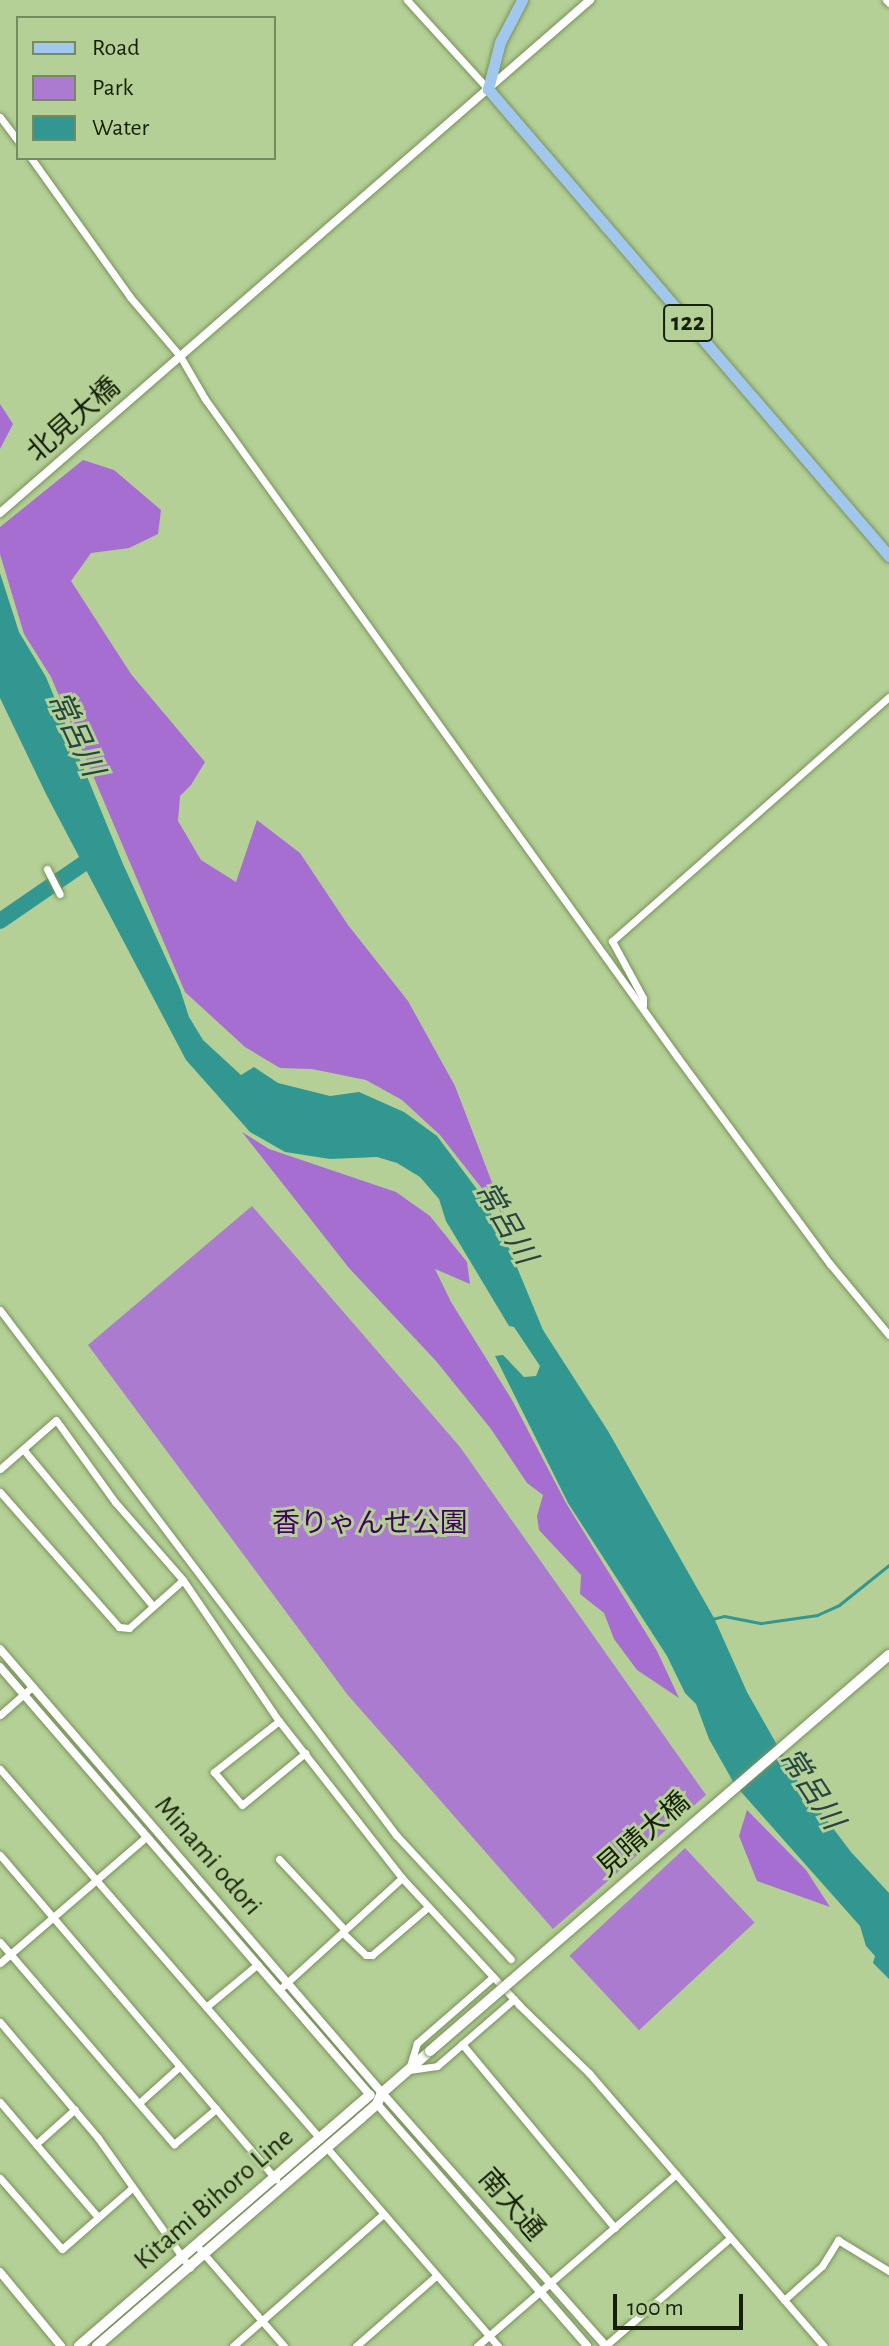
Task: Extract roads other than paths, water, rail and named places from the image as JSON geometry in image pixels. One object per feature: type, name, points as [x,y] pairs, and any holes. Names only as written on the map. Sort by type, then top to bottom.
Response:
[{"type":"main road","points":[[488,89],[500,42],[522,0]]},
{"type":"main road","name":"122","points":[[488,89],[889,556]]},
{"type":"main road","name":"見晴大橋","points":[[430,2051],[889,1655]]},
{"type":"main road","name":"Kitami Bihoro Line","points":[[97,2346],[186,2263],[430,2051]]},
{"type":"main road","name":"Kitami Bihoro Line","points":[[79,2346],[186,2263]]},
{"type":"street","points":[[407,0],[488,89]]},
{"type":"street","name":"北見大橋","points":[[0,513],[590,0]]},
{"type":"street","points":[[0,117],[16,138]]},
{"type":"street","points":[[32,160],[798,1220],[889,1335]]},
{"type":"street","points":[[643,1007],[643,998],[612,941],[889,697]]},
{"type":"street","points":[[47,869],[60,894]]},
{"type":"street","points":[[0,1310],[396,1835],[511,1959]]},
{"type":"street","points":[[0,1469],[56,1420],[115,1502],[183,1580],[279,1721],[402,1878],[514,1999],[589,2073],[824,2346]]},
{"type":"street","points":[[23,1449],[153,1606]]},
{"type":"street","points":[[0,1492],[119,1627],[129,1628],[183,1580]]},
{"type":"street","name":"Minami odori","points":[[0,1649],[288,1982],[376,2097]]},
{"type":"street","name":"Minami odori","points":[[0,1667],[376,2097]]},
{"type":"street","points":[[0,1715],[32,1687]]},
{"type":"street","points":[[279,1721],[214,1772],[242,1805],[305,1753]]},
{"type":"street","points":[[0,1769],[498,2346]]},
{"type":"street","points":[[0,1963],[147,1836]]},
{"type":"street","points":[[0,1855],[279,2183]]},
{"type":"street","points":[[279,1859],[366,1955],[372,1955],[428,1907]]},
{"type":"street","points":[[280,1989],[402,1878]]},
{"type":"street","points":[[0,1942],[174,2144],[216,2109]]},
{"type":"street","points":[[206,2007],[258,1964]]},
{"type":"street","points":[[493,1977],[417,2043],[409,2070],[437,2066],[514,1999]]},
{"type":"street","points":[[0,2022],[75,2109],[186,2263]]},
{"type":"street","points":[[462,2044],[615,2228]]},
{"type":"street","points":[[139,2103],[179,2067]]},
{"type":"street","points":[[376,2097],[587,2346]]},
{"type":"street","name":"南大通","points":[[376,2097],[605,2346]]},
{"type":"street","points":[[0,2102],[98,2217]]},
{"type":"street","points":[[36,2144],[75,2109]]},
{"type":"street","points":[[477,2346],[676,2174]]},
{"type":"street","points":[[1,2181],[62,2249],[132,2188]]},
{"type":"street","points":[[233,2346],[383,2214]]},
{"type":"street","points":[[605,2346],[730,2238]]},
{"type":"street","points":[[784,2300],[822,2266],[838,2240],[889,2271]]},
{"type":"street","points":[[200,2251],[284,2346]]},
{"type":"street","points":[[0,2272],[61,2346]]},
{"type":"street","points":[[356,2346],[436,2276]]},
{"type":"water","points":[[0,573],[19,632],[46,677],[123,864],[180,989],[189,1017],[203,1040],[241,1075],[254,1067],[278,1083],[330,1096],[359,1092],[404,1112],[437,1136],[476,1188],[504,1236],[543,1330],[608,1431],[714,1618],[747,1692],[798,1782],[851,1852],[889,1893],[889,1979],[873,1963],[875,1956],[866,1946],[860,1926],[735,1785],[709,1739],[696,1704],[685,1693],[667,1656],[568,1503],[495,1356],[503,1355],[524,1377],[536,1376],[540,1366],[514,1327],[509,1326],[446,1221],[439,1199],[420,1177],[397,1163],[377,1157],[330,1159],[285,1152],[250,1132],[186,1060],[46,794],[0,698]]},
{"type":"waterway","points":[[0,921],[99,853]]},
{"type":"waterway","points":[[712,1619],[724,1616],[761,1623],[817,1615],[839,1605],[889,1565]]},
{"type":"water label","name":"常呂川","points":[[75,734]]},
{"type":"water label","name":"常呂川","points":[[505,1223]]},
{"type":"water label","name":"常呂川","points":[[811,1789]]},
{"type":"park label","name":"香りゃんせ公園","points":[[370,1524]]}]
